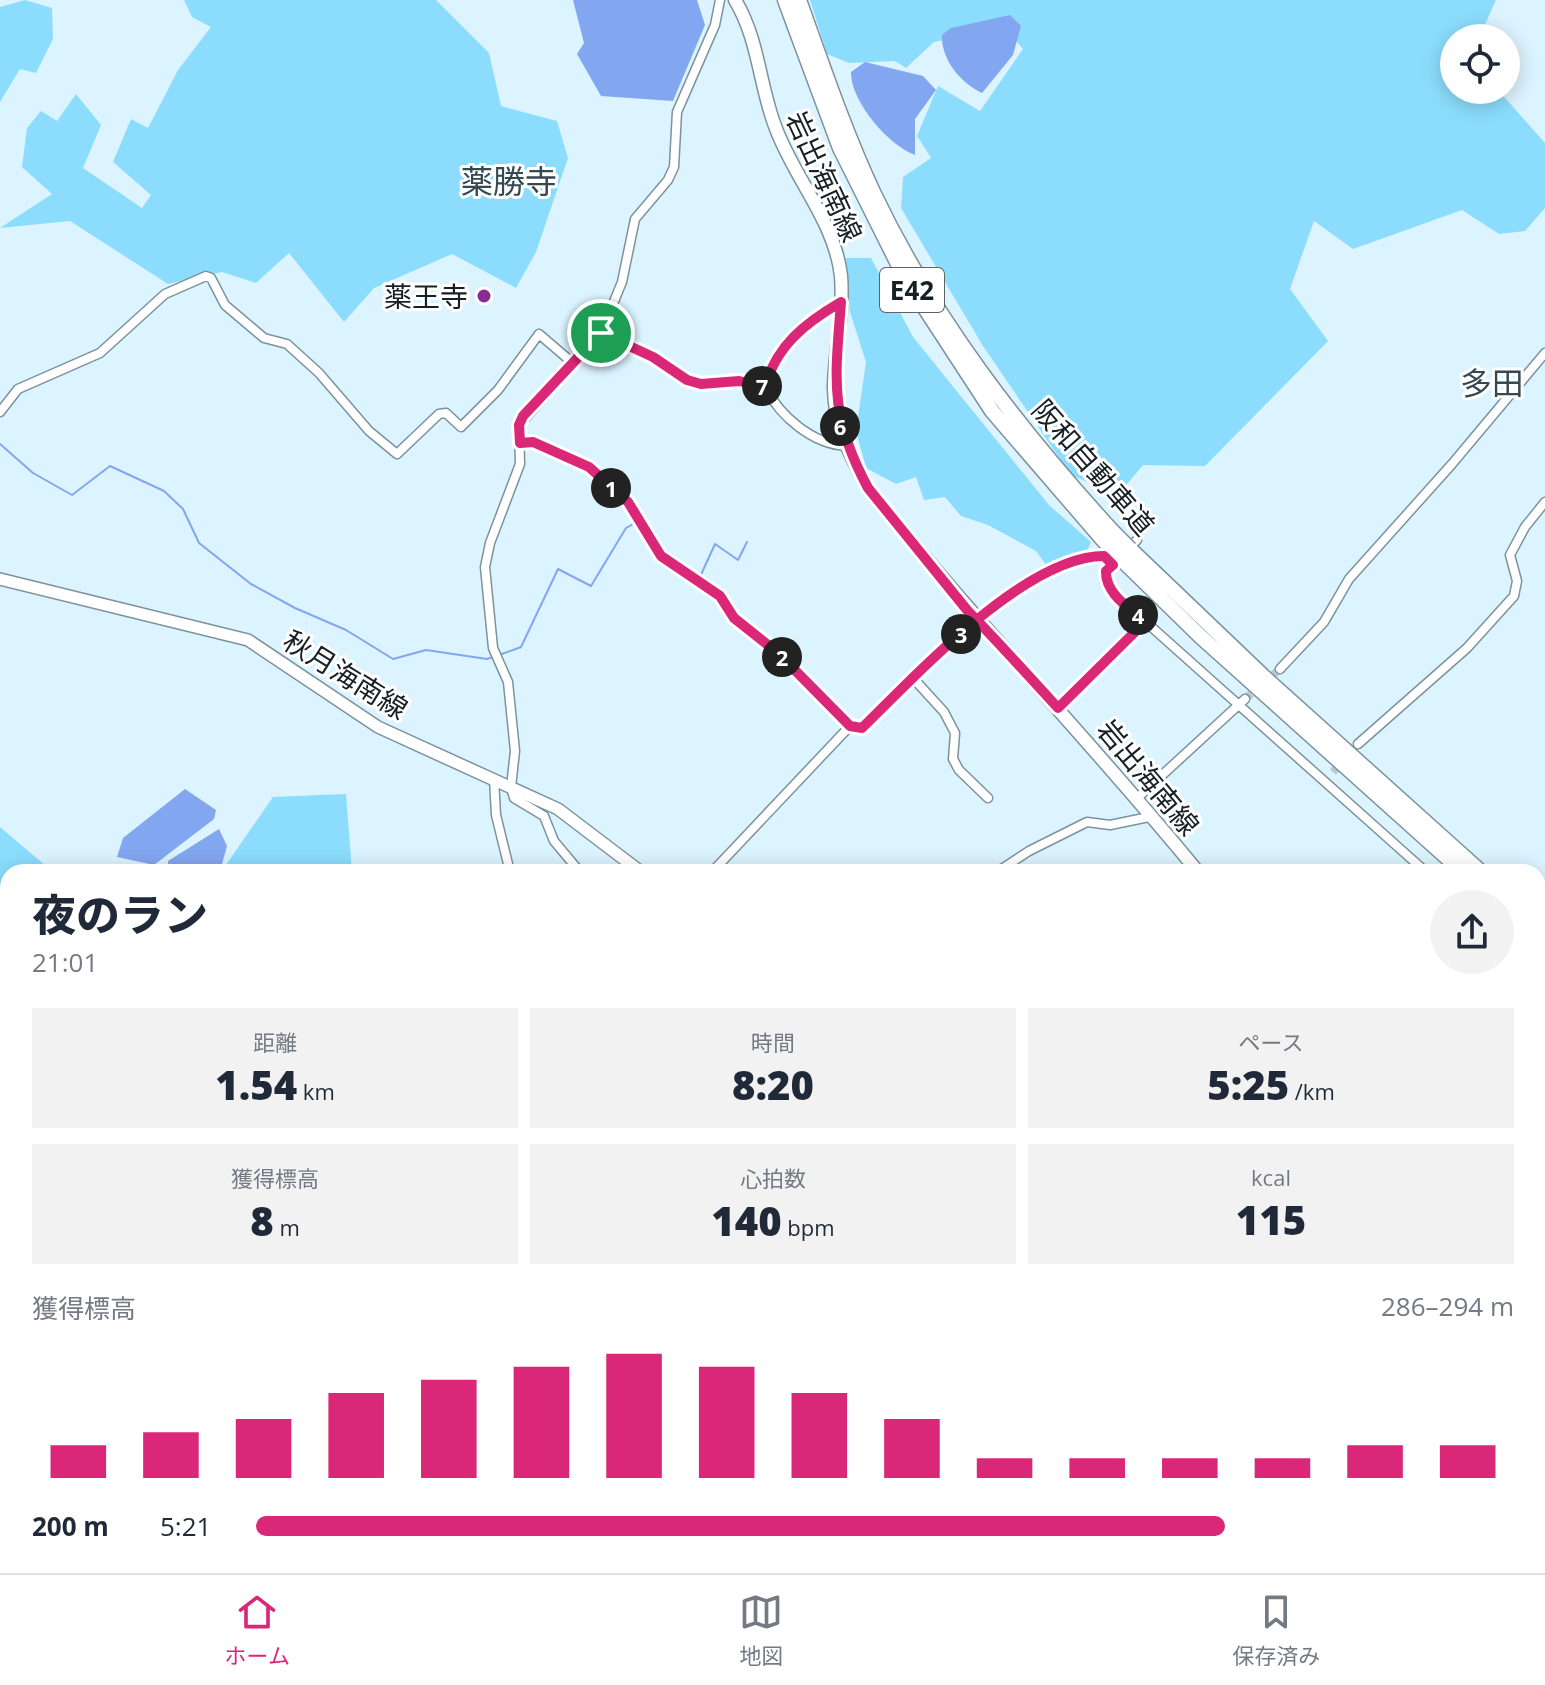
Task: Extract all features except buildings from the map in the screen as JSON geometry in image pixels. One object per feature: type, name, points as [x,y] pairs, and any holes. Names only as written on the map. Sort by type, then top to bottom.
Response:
[{"type":"highway","name":"阪和自動車道","points":[[785,0],[840,148],[904,276],[992,411],[1201,637],[1454,864]]},
{"type":"highway","name":"阪和自動車道","points":[[799,0],[873,191],[914,272],[998,396],[1109,536]]},
{"type":"highway","name":"阪和自動車道","points":[[1125,553],[1472,864]]},
{"type":"main road","name":"岩出海南線","points":[[735,0],[754,39],[765,100],[776,131],[837,251],[841,302],[834,387],[846,446],[868,488],[976,620],[1102,756],[1135,800],[1191,864]]},
{"type":"main road","name":"秋月海南線","points":[[0,579],[248,640],[378,727],[558,809],[630,864]]},
{"type":"street","points":[[573,864],[554,841],[544,816],[518,802],[511,787],[515,751],[508,682],[493,648],[485,567],[490,543],[520,464],[519,425],[523,416],[601,333],[622,282],[635,219],[668,180],[674,167],[677,112],[715,25],[720,0]]},
{"type":"street","points":[[0,412],[18,389],[100,353],[165,294],[206,276],[211,278],[225,305],[264,338],[287,344],[319,373],[369,431],[397,454],[439,414],[446,413],[461,427],[498,390],[539,334],[574,364]]},
{"type":"street","points":[[765,387],[776,355],[802,328],[841,302]]},
{"type":"street","points":[[601,333],[653,357],[687,380],[701,384],[739,381],[765,387],[787,418],[833,445],[846,446]]},
{"type":"street","points":[[1280,669],[1324,622],[1349,579],[1452,464],[1545,353]]},
{"type":"street","points":[[520,443],[533,442],[589,467],[628,502],[661,556],[720,596],[734,618],[778,653],[850,726],[862,728],[976,620],[1054,567],[1125,553]]},
{"type":"street","points":[[1358,744],[1467,648],[1514,596],[1517,581],[1510,555],[1545,502]]},
{"type":"street","points":[[1125,553],[1106,571],[1105,582],[1110,590],[1242,701],[1324,781],[1417,864]]},
{"type":"street","points":[[1058,708],[1145,622]]},
{"type":"street","points":[[913,678],[944,712],[955,733],[953,759],[959,770],[988,798]]},
{"type":"street","points":[[1135,800],[1242,701]]},
{"type":"street","points":[[720,864],[850,726]]},
{"type":"street","points":[[1324,781],[1333,772]]},
{"type":"street","points":[[494,779],[496,815],[508,864]]},
{"type":"street","points":[[1009,864],[1087,822],[1110,825],[1149,817]]},
{"type":"shaded area","points":[[25,0],[52,8],[53,39],[36,73],[20,69],[0,102],[0,7]]},
{"type":"shaded area","points":[[184,0],[436,0],[489,53],[501,106],[557,121],[568,158],[536,252],[516,288],[452,254],[374,288],[344,322],[289,253],[256,283],[222,272],[168,284],[70,221],[0,228],[52,194],[22,167],[27,128],[41,111],[57,121],[76,94],[101,125],[83,168],[142,208],[151,195],[113,162],[131,119],[148,128],[178,70],[211,27],[192,17]]},
{"type":"shaded area","points":[[573,0],[697,0],[705,25],[673,101],[601,96],[577,54],[584,43]]},
{"type":"shaded area","points":[[810,0],[1496,0],[1485,24],[1440,24],[1440,104],[1510,104],[1545,143],[1545,208],[1525,231],[1499,234],[1462,210],[1353,249],[1314,221],[1290,289],[1328,341],[1205,466],[1143,465],[1118,495],[1071,475],[983,346],[901,208],[903,177],[931,158],[917,136],[938,86],[980,111],[1023,49],[1004,27],[934,42],[906,68],[895,61],[849,63],[827,54]]},
{"type":"shaded area","points":[[1010,15],[1021,26],[1013,55],[982,93],[954,70],[945,53],[942,35],[951,28]]},
{"type":"shaded area","points":[[865,62],[923,76],[936,90],[915,119],[915,155],[883,132],[857,96],[851,72]]},
{"type":"shaded area","points":[[844,258],[871,258],[913,337],[1049,505],[1091,542],[1083,561],[1050,570],[1036,551],[988,525],[961,516],[945,497],[924,500],[916,477],[896,484],[866,468],[856,431],[866,362],[850,312]]},
{"type":"shaded area","points":[[185,789],[216,810],[214,819],[155,864],[117,857],[123,838]]},
{"type":"shaded area","points":[[346,794],[351,864],[227,864],[273,797]]},
{"type":"shaded area","points":[[0,827],[44,864],[0,864]]},
{"type":"shaded area","points":[[219,829],[227,846],[222,864],[168,864],[168,861]]},
{"type":"waterway","points":[[0,444],[33,473],[72,495],[110,466],[164,491],[183,509],[199,543],[251,584],[295,608],[346,630],[393,659],[426,650],[487,659],[493,657]]},
{"type":"waterway","points":[[499,655],[521,647],[558,569],[591,586],[626,528],[633,524],[642,533]]},
{"type":"waterway","points":[[699,579],[715,544],[738,560],[747,542]]},
{"type":"waterway","points":[[658,558],[696,585]]},
{"type":"tunnel","points":[[1245,699],[1280,669]]},
{"type":"tunnel","points":[[1333,772],[1358,744]]},
{"type":"place","name":"薬王寺","points":[[484,296]]},
{"type":"district","name":"薬勝寺","points":[[509,180]]},
{"type":"district","name":"多田","points":[[1492,382]]},
{"type":"route","points":[[601,333],[523,416],[519,425],[520,443],[533,442],[589,467],[628,502],[636,518],[652,535],[661,556],[720,596],[734,618],[778,653],[850,726],[862,728],[976,620],[1054,567],[1104,556],[1113,565],[1106,571],[1105,582],[1145,622],[1058,708],[1011,657],[976,620],[967,610],[868,488],[846,446],[836,408],[834,387],[841,302],[802,328],[776,355],[765,387],[754,382],[701,384],[687,380],[653,357],[601,333]]}]
